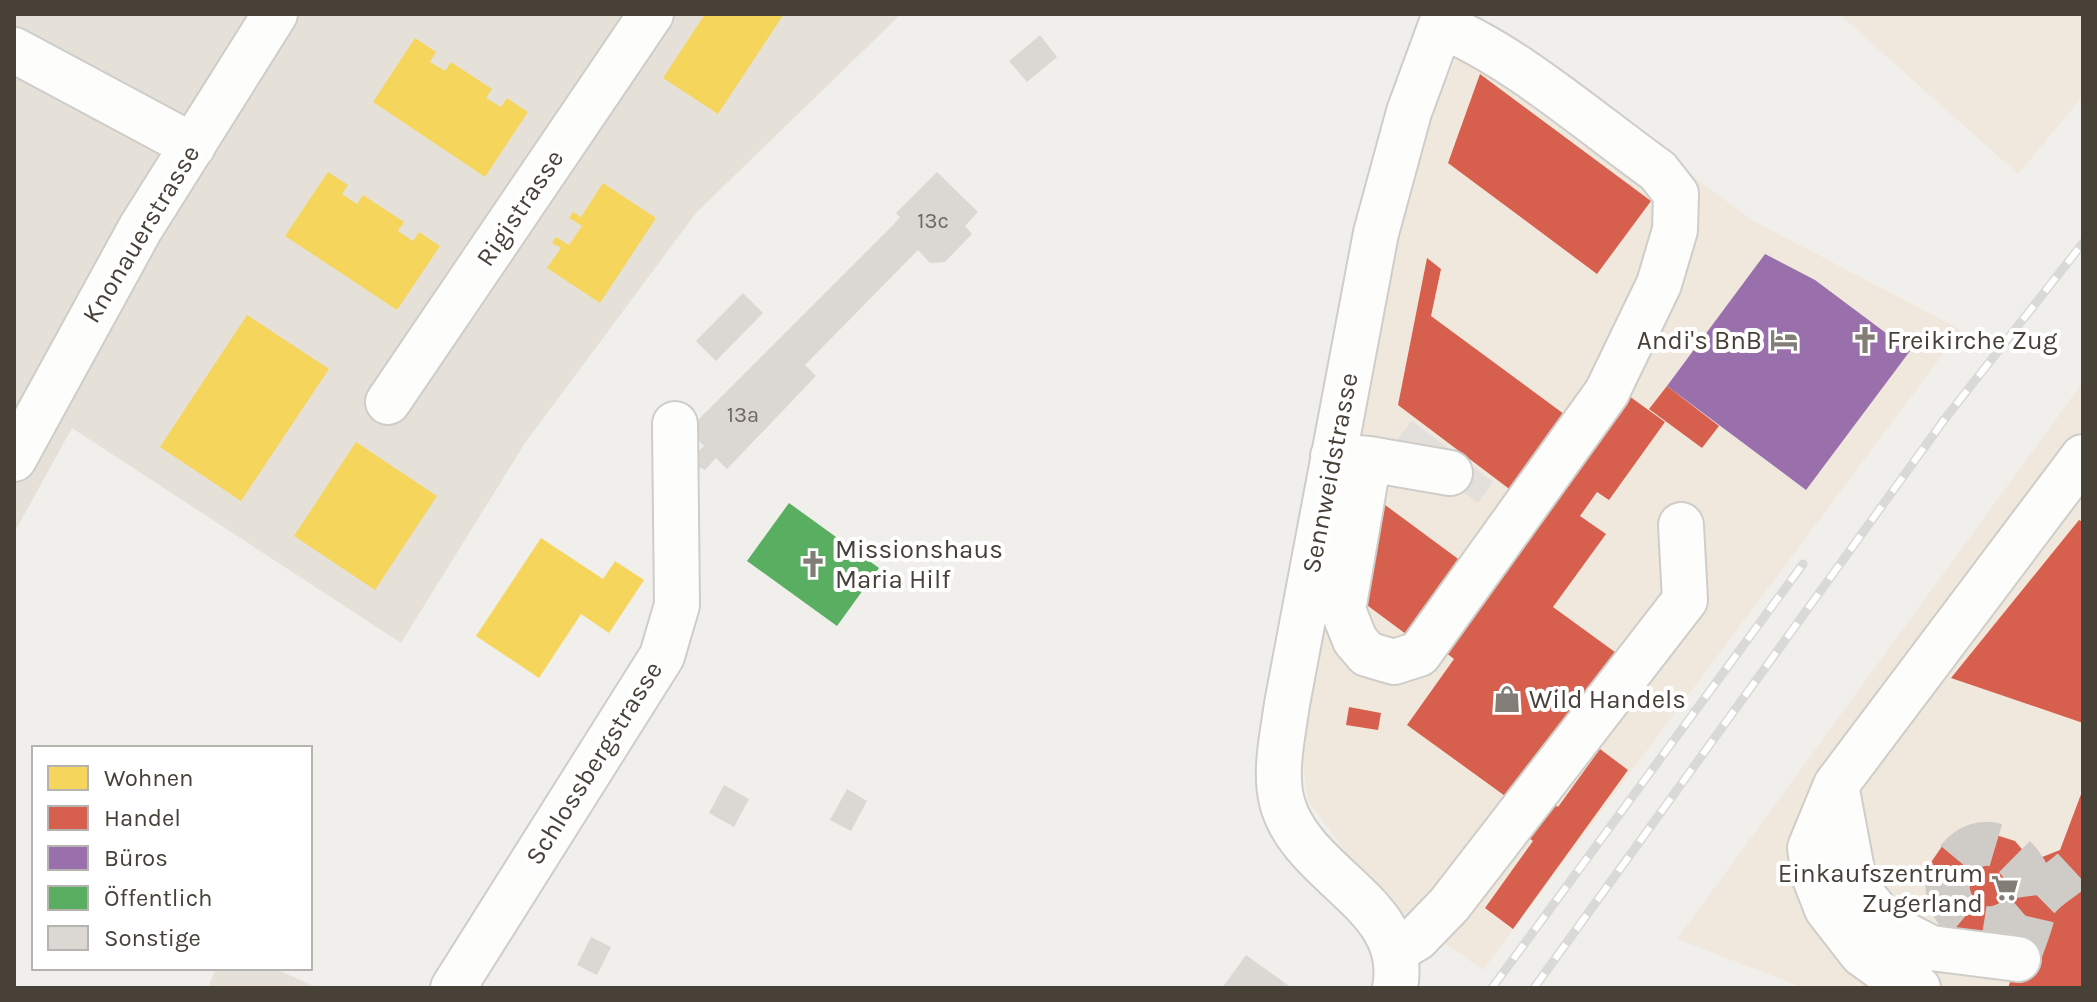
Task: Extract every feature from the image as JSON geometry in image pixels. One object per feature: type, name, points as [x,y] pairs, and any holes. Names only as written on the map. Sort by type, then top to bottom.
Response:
[{"type":"street","name":"Knonauerstrasse","points":[[14,459],[140,229],[275,14]]},
{"type":"street","name":"Rigistrasse","points":[[388,402],[651,14]]},
{"type":"street","points":[[1443,20],[1658,171],[1676,194],[1675,230],[1659,284],[1607,392],[1419,654],[1394,662],[1367,654],[1355,640],[1343,610],[1351,458],[1450,473]]},
{"type":"street","name":"Sennweidstrasse","points":[[1395,970],[1370,908],[1323,867],[1296,834],[1282,801],[1280,761],[1287,704],[1351,458],[1376,233],[1409,112],[1443,20]]},
{"type":"street","points":[[14,50],[193,146]]},
{"type":"street","name":"Schlossbergstrasse","points":[[453,988],[662,656],[677,605],[675,424]]},
{"type":"street","points":[[1918,988],[1898,980],[1862,954],[1827,909],[1814,876],[1810,848],[1836,785],[2083,457]]},
{"type":"street","points":[[1395,970],[1417,938],[1449,905],[1685,600],[1681,525]]},
{"type":"street","points":[[1836,785],[1855,886],[1888,926],[1931,948],[2018,959]]},
{"type":"shaded area","points":[[14,14],[901,14],[696,213],[525,443],[401,643],[72,428],[14,533]]},
{"type":"shaded area","points":[[1839,14],[2083,14],[2083,96],[2018,174]]},
{"type":"shaded area","points":[[1475,16],[1752,220],[1961,330],[1483,970],[1393,906],[1344,850],[1308,801],[1301,751],[1387,252],[1439,96]]},
{"type":"shaded area","points":[[2083,382],[2083,988],[1804,988],[1677,939]]},
{"type":"shaded area","points":[[1412,421],[1493,482],[1478,503],[1396,441]]},
{"type":"shaded area","points":[[215,970],[278,970],[318,988],[208,988]]},
{"type":"building: Wohnen","points":[[705,14],[784,14],[718,114],[663,78]]},
{"type":"building: Wohnen","points":[[415,38],[436,52],[430,62],[445,71],[451,62],[492,89],[486,98],[501,107],[507,98],[528,112],[485,177],[373,102]]},
{"type":"building: Wohnen","points":[[328,172],[348,185],[342,194],[357,204],[363,195],[404,222],[398,231],[413,241],[419,232],[440,246],[397,310],[285,236]]},
{"type":"building: Wohnen","points":[[603,183],[656,218],[600,303],[547,268],[561,248],[552,243],[556,237],[569,245],[582,226],[569,218],[573,212],[581,217]]},
{"type":"building: Wohnen","points":[[247,315],[329,369],[241,501],[160,447]]},
{"type":"building: Wohnen","points":[[356,442],[437,496],[375,590],[294,536]]},
{"type":"building: Wohnen","points":[[541,538],[603,579],[615,561],[644,580],[609,633],[581,614],[539,678],[476,636]]},
{"type":"building: Handel","points":[[1480,74],[1651,201],[1597,274],[1448,163]]},
{"type":"building: Handel","points":[[1427,258],[1441,269],[1431,316],[1572,420],[1516,494],[1398,405]]},
{"type":"building: Handel","points":[[1667,386],[1719,426],[1702,448],[1649,409]]},
{"type":"building: Handel","points":[[1629,396],[1665,422],[1609,500],[1597,492],[1580,516],[1606,534],[1553,607],[1619,655],[1512,801],[1407,725],[1454,659],[1441,649],[1518,542],[1525,546]]},
{"type":"building: Handel","points":[[1377,499],[1465,564],[1410,637],[1360,600]]},
{"type":"building: Handel","points":[[2079,520],[2083,522],[2083,723],[1951,678]]},
{"type":"building: Handel","points":[[1349,707],[1381,713],[1378,730],[1346,725]]},
{"type":"building: Handel","points":[[1600,749],[1628,770],[1513,929],[1485,908],[1533,841],[1521,832],[1545,798],[1558,807]]},
{"type":"building: Handel","name":"Einkaufszentrum Zugerland","points":[[2083,789],[2083,988],[2008,988],[2018,959],[2006,934],[1975,942],[1947,931],[1929,904],[1925,871],[1945,842],[1974,828],[2015,841],[2032,861],[2060,850]]},
{"type":"building: Büros","points":[[1765,254],[1815,280],[1910,351],[1806,490],[1667,386]]},
{"type":"building: Öffentlich","name":"Missionshaus Maria Hilf","points":[[789,503],[879,568],[837,626],[747,561]]},
{"type":"building: Sonstige","points":[[1040,35],[1057,57],[1027,82],[1009,61]]},
{"type":"building: Sonstige","points":[[937,172],[978,212],[965,226],[972,234],[945,262],[930,263],[918,250],[805,365],[816,376],[727,469],[716,458],[705,470],[699,467],[692,457],[704,446],[688,430],[893,225],[900,217],[896,213]]},
{"type":"building: Sonstige","points":[[743,293],[763,313],[716,361],[696,341]]},
{"type":"building: Sonstige","points":[[724,785],[749,799],[734,827],[709,813]]},
{"type":"building: Sonstige","points":[[847,789],[867,801],[851,831],[830,820]]},
{"type":"building: Sonstige","points":[[591,937],[611,947],[597,975],[577,965]]},
{"type":"building: Sonstige","points":[[1246,955],[1292,988],[1222,988]]},
{"type":"tunnel","points":[[2018,959],[2034,906],[2033,890],[2019,862],[1996,845],[1983,844],[1969,849],[1956,861],[1948,884],[1953,906],[1970,923],[1994,928],[2009,923],[2023,913],[2030,907],[2036,901],[2048,889],[2072,870],[2083,856]]},
{"type":"railway","points":[[1534,988],[1944,420],[2083,243]]},
{"type":"railway","points":[[1492,988],[1803,564]]},
{"type":"place","name":"Andi's BnB","points":[[1784,340]]},
{"type":"place","name":"Freikirche Zug","points":[[1865,340]]},
{"type":"place","name":"Missionshaus Maria Hilf","points":[[813,564]]},
{"type":"place","name":"Wild Handels","points":[[1507,699]]},
{"type":"place","name":"Einkaufszentrum Zugerland","points":[[2005,888]]}]
